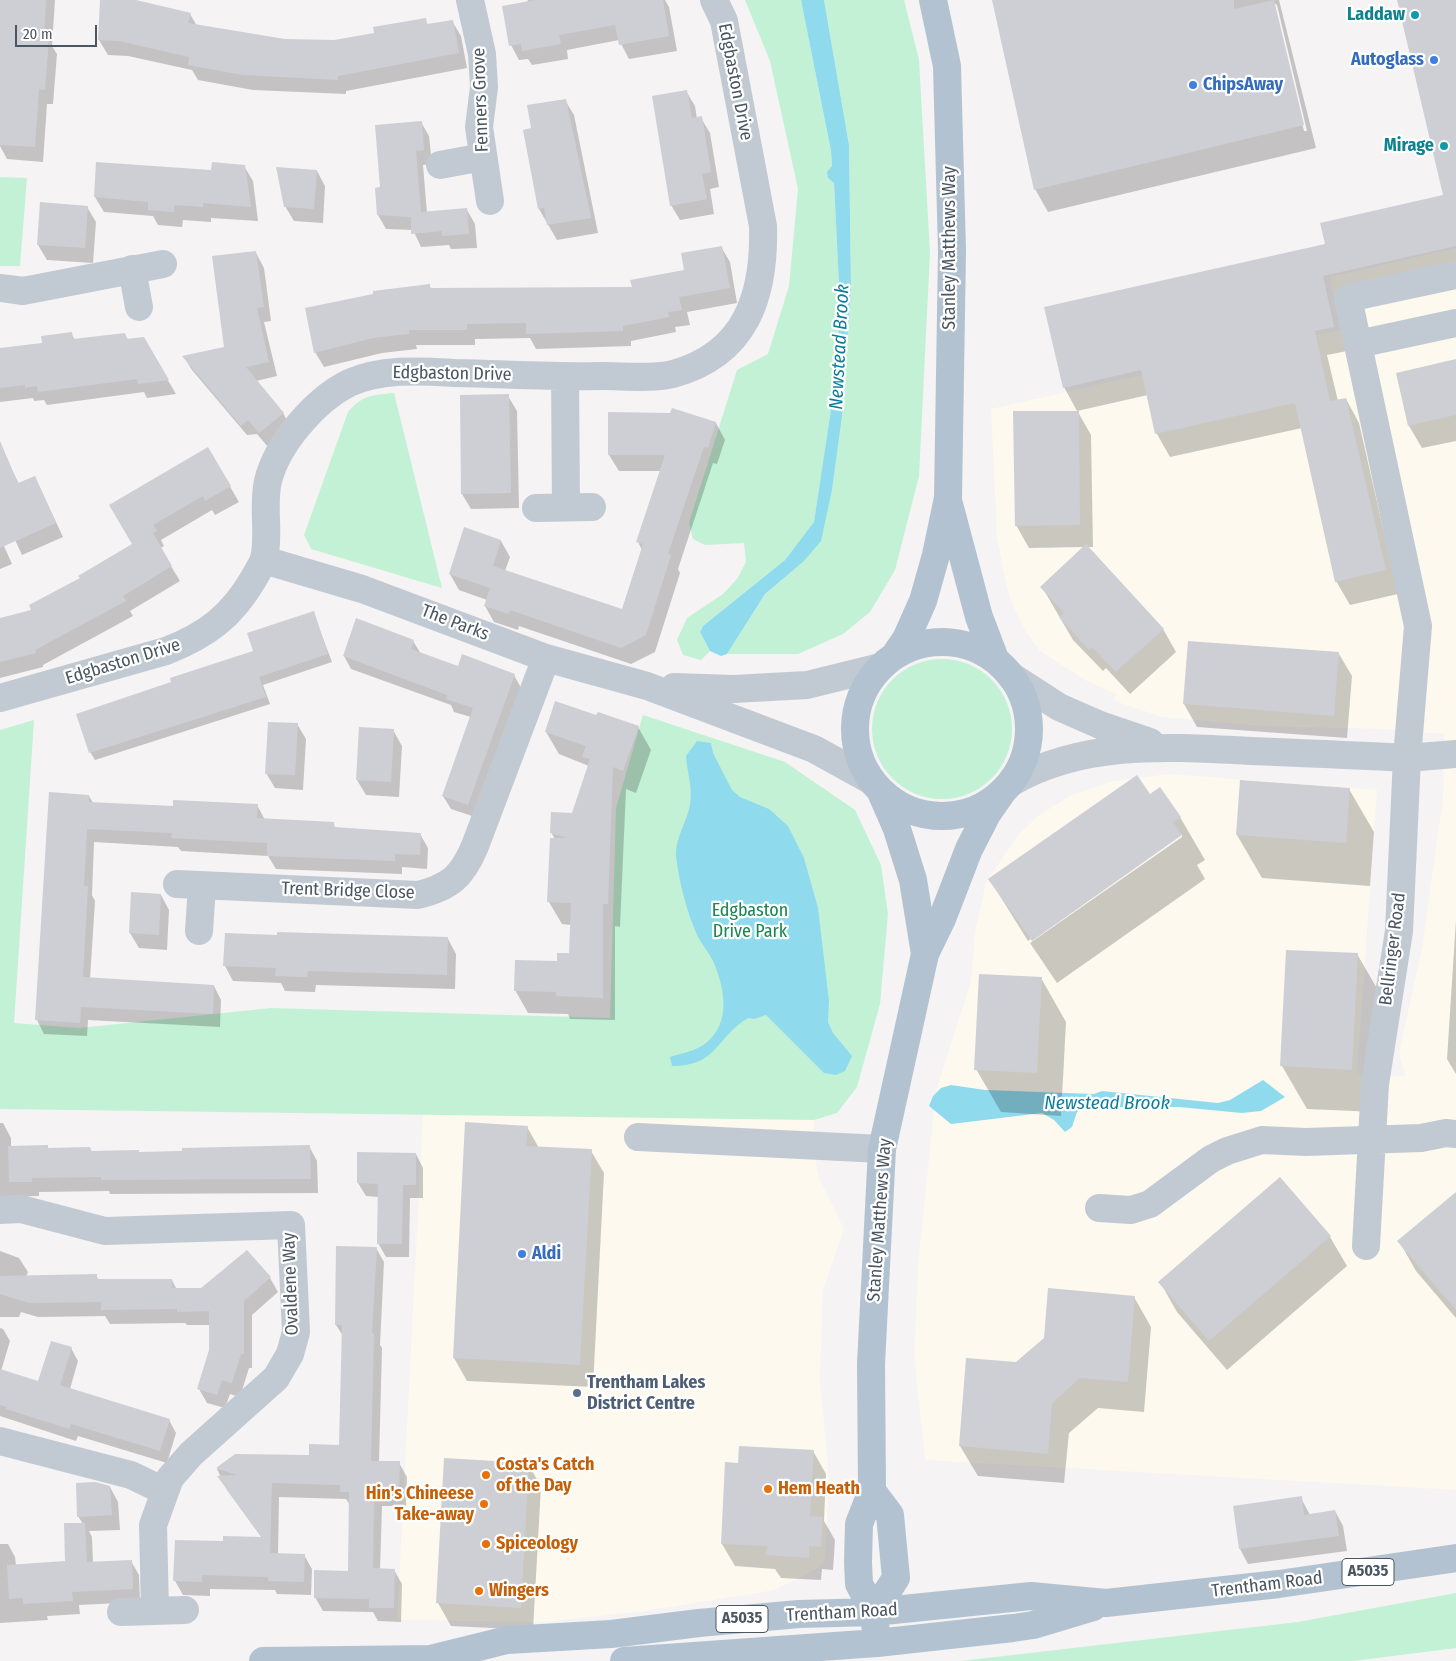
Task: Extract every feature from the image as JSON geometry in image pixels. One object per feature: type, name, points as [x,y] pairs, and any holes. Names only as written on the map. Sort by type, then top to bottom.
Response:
[{"type":"main road","name":"Stanley Matthews Way","points":[[888,661],[906,639],[924,601],[948,498],[952,251],[947,66],[933,0]]},
{"type":"main road","name":"Stanley Matthews Way","points":[[948,498],[979,617],[1003,668]]},
{"type":"main road","points":[[952,642],[974,648],[1003,668],[1024,698],[1029,722],[1028,741],[1024,760],[1007,787],[994,799],[972,811],[947,816],[922,814],[910,810],[889,798],[876,785],[865,770],[858,750],[856,716],[864,689],[888,661],[928,643],[952,642]]},
{"type":"main road","name":"Stanley Matthews Way","points":[[876,785],[896,829],[913,880],[924,954]]},
{"type":"main road","name":"Stanley Matthews Way","points":[[874,1612],[859,1584],[859,1524],[872,1491],[871,1355],[882,1149],[924,954],[942,919],[969,849],[987,814],[1007,787]]},
{"type":"main road","points":[[872,1491],[890,1515],[896,1578],[874,1612],[877,1643]]},
{"type":"main road","name":"Trentham Road","points":[[624,1661],[877,1643],[1033,1625],[1106,1603],[1279,1584],[1456,1558]]},
{"type":"main road","name":"Trentham Road","points":[[264,1661],[440,1660],[507,1640],[611,1634],[699,1623],[799,1614],[874,1612],[1031,1596],[1106,1603]]},
{"type":"street","name":"Fenners Grove","points":[[470,0],[482,54],[484,87],[479,127],[490,201]]},
{"type":"street","name":"Edgbaston Drive","points":[[0,698],[166,651],[193,641],[218,623],[242,598],[264,560],[268,482],[280,450],[299,425],[325,400],[349,384],[376,375],[410,371],[565,377],[671,374],[708,361],[733,340],[748,314],[759,284],[764,253],[762,226],[724,20],[714,0]]},
{"type":"street","points":[[440,165],[483,157]]},
{"type":"street","points":[[0,288],[23,291],[163,264]]},
{"type":"street","points":[[132,269],[139,307]]},
{"type":"street","name":"Bellringer Road","points":[[1366,1246],[1372,1140],[1381,1036],[1399,931],[1407,758],[1418,626],[1348,298],[1456,274]]},
{"type":"street","points":[[1358,344],[1456,322]]},
{"type":"street","points":[[536,508],[579,507],[565,377]]},
{"type":"street","name":"The Parks","points":[[264,560],[362,589],[546,658],[647,686],[814,749],[876,785]]},
{"type":"street","name":"Trent Bridge Close","points":[[200,931],[190,885],[418,895],[436,890],[453,881],[466,866],[475,846],[546,658]]},
{"type":"street","name":"The Parks","points":[[647,686],[701,689],[808,685],[888,661]]},
{"type":"street","points":[[1003,668],[1059,707],[1100,725],[1163,747]]},
{"type":"street","points":[[1007,787],[1045,766],[1107,750],[1163,747],[1407,758],[1456,754]]},
{"type":"street","points":[[1099,1208],[1132,1210],[1150,1204],[1211,1158],[1262,1140],[1306,1142],[1372,1140],[1421,1138],[1446,1133],[1456,1134]]},
{"type":"street","points":[[638,1137],[882,1149]]},
{"type":"street","name":"Ovaldene Way","points":[[0,1210],[21,1209],[106,1231],[291,1225],[296,1332],[290,1354],[276,1378],[191,1454],[170,1478],[153,1525],[155,1610]]},
{"type":"street","points":[[0,1441],[131,1475],[164,1491]]},
{"type":"street","points":[[121,1612],[185,1610]]},
{"type":"shaded area","points":[[1456,248],[1456,1490],[925,1460],[914,1354],[919,1254],[936,1091],[971,981],[975,932],[986,882],[1018,835],[1038,816],[1070,796],[1113,781],[1169,774],[1377,790],[1357,1073],[1405,1076],[1399,1053],[1422,948],[1443,799],[1444,734],[1383,729],[1262,726],[1162,717],[1114,701],[1116,694],[1085,680],[1039,650],[1024,629],[1010,599],[1004,574],[997,537],[991,409],[1340,330],[1330,277]]},
{"type":"shaded area","name":"Trentham Lakes District Centre","points":[[423,1115],[814,1120],[817,1173],[844,1229],[823,1290],[820,1378],[829,1479],[825,1558],[818,1568],[775,1590],[645,1611],[545,1622],[397,1620]]},
{"type":"green space","points":[[745,0],[801,0],[831,151],[832,166],[828,178],[834,183],[840,305],[836,376],[814,523],[785,560],[703,626],[700,632],[710,651],[701,660],[683,655],[677,640],[687,618],[723,594],[737,579],[746,562],[744,543],[705,545],[693,539],[689,523],[737,370],[768,354],[789,286],[798,189],[770,61]]},
{"type":"green space","points":[[824,0],[904,0],[919,60],[930,253],[919,476],[895,570],[870,612],[843,634],[798,654],[727,654],[765,594],[803,562],[832,490],[842,417],[851,287],[849,145]]},
{"type":"green space","points":[[0,177],[27,178],[20,266],[0,266]]},
{"type":"green space","points":[[394,393],[442,588],[311,549],[304,535],[348,412],[363,399],[380,394]]},
{"type":"green space","points":[[942,659],[956,660],[969,664],[991,680],[1007,702],[1011,715],[1011,743],[1007,756],[991,778],[969,794],[956,798],[942,799],[928,798],[915,794],[893,778],[877,756],[873,743],[872,729],[873,715],[877,702],[893,680],[915,664],[928,660]]},
{"type":"green space","name":"Edgbaston Drive Park","points":[[643,715],[785,762],[855,810],[881,865],[888,914],[880,1004],[857,1087],[837,1113],[814,1120],[0,1109],[0,730],[34,720],[14,1023],[79,1028],[271,1008],[610,1018],[616,808]]},
{"type":"green space","points":[[1456,1593],[1456,1648],[1353,1661],[961,1661],[1298,1622]]},
{"type":"water","name":"Newstead Brook","points":[[801,0],[824,0],[849,145],[851,287],[842,417],[832,490],[821,541],[803,562],[765,594],[727,654],[721,656],[710,651],[700,632],[703,626],[785,560],[814,522],[836,376],[840,305],[834,183],[828,178],[827,172],[832,166],[831,151]]},
{"type":"water","points":[[697,741],[711,743],[713,753],[732,790],[740,797],[769,809],[788,826],[804,858],[818,908],[829,1001],[828,1022],[833,1033],[852,1056],[845,1071],[836,1075],[824,1073],[766,1015],[754,1019],[748,1018],[737,1026],[715,1050],[699,1061],[687,1065],[672,1066],[670,1057],[698,1048],[714,1035],[719,1026],[724,1006],[718,973],[711,956],[698,937],[687,908],[681,887],[676,856],[677,843],[691,798],[686,756]]},
{"type":"water","name":"Newstead Brook","points":[[1263,1080],[1285,1097],[1261,1111],[1242,1113],[1179,1107],[1083,1107],[1077,1112],[1072,1127],[1065,1132],[1054,1120],[1042,1113],[951,1124],[929,1106],[933,1096],[941,1088],[951,1085],[985,1090],[1094,1094],[1102,1091],[1218,1103],[1230,1100]]},
{"type":"building","points":[[0,0],[46,0],[44,37],[49,38],[45,90],[39,89],[35,147],[0,145]]},
{"type":"building","points":[[100,0],[136,0],[191,13],[188,23],[285,39],[334,40],[374,33],[373,27],[426,18],[427,24],[453,20],[459,53],[338,76],[338,80],[243,75],[188,65],[189,57],[119,41],[98,40]]},
{"type":"building","points":[[535,0],[663,0],[669,36],[619,45],[615,25],[559,35],[561,44],[522,51],[521,44],[509,46],[502,6]]},
{"type":"building","points":[[992,0],[1234,0],[1234,9],[1274,0],[1304,125],[1034,190]]},
{"type":"building","points":[[1397,0],[1456,0],[1456,246],[1323,276],[1334,327],[1315,331],[1330,401],[1346,398],[1386,570],[1335,582],[1295,403],[1155,434],[1141,370],[1063,388],[1044,307],[1325,244],[1320,223],[1443,195]]},
{"type":"building","points":[[687,90],[692,118],[702,116],[711,172],[702,174],[707,199],[670,206],[652,96]]},
{"type":"building","points":[[566,99],[591,218],[547,225],[544,208],[538,209],[523,130],[531,128],[527,105]]},
{"type":"building","points":[[422,121],[424,150],[416,151],[421,212],[467,208],[469,234],[442,236],[442,231],[411,234],[411,217],[377,215],[375,188],[380,187],[375,125]]},
{"type":"building","points":[[96,162],[211,170],[212,162],[245,165],[251,207],[203,203],[203,207],[174,205],[174,212],[148,210],[148,202],[94,197]]},
{"type":"building","points":[[276,167],[317,170],[314,209],[284,207]]},
{"type":"building","points":[[40,202],[88,206],[85,248],[37,245]]},
{"type":"building","points":[[722,246],[730,288],[679,297],[682,310],[668,312],[669,317],[623,326],[623,331],[526,334],[526,323],[467,324],[467,330],[409,330],[409,334],[373,338],[314,353],[305,308],[373,294],[373,291],[430,284],[430,288],[632,287],[630,280],[684,270],[681,253]]},
{"type":"building","points":[[256,251],[264,307],[257,308],[269,362],[246,367],[284,413],[259,433],[248,420],[241,426],[182,356],[224,347],[212,256]]},
{"type":"building","points":[[72,332],[73,339],[125,333],[126,339],[144,337],[169,380],[138,384],[137,379],[38,392],[37,386],[25,388],[25,385],[0,388],[0,348],[42,343],[41,336]]},
{"type":"building","points":[[1456,359],[1456,415],[1408,426],[1396,373]]},
{"type":"building","points":[[509,394],[511,493],[461,494],[460,395]]},
{"type":"building","points":[[672,408],[716,422],[708,448],[704,447],[668,554],[671,555],[646,635],[621,648],[510,610],[508,614],[484,606],[490,588],[449,574],[464,527],[501,540],[493,566],[622,609],[643,544],[636,542],[665,455],[608,455],[608,412],[670,413]]},
{"type":"building","points":[[1013,411],[1079,411],[1080,525],[1015,526]]},
{"type":"building","points":[[0,441],[18,483],[35,476],[56,523],[0,548]]},
{"type":"building","points":[[208,447],[231,486],[205,501],[203,496],[153,525],[157,531],[153,533],[172,566],[123,596],[126,601],[35,650],[36,653],[0,662],[0,618],[31,610],[29,605],[80,578],[78,576],[132,544],[109,505]]},
{"type":"building","points":[[1086,544],[1164,629],[1116,672],[1092,647],[1089,650],[1059,617],[1064,613],[1040,587]]},
{"type":"building","points":[[314,611],[328,654],[259,677],[266,697],[89,753],[76,714],[171,682],[170,678],[253,651],[247,633]]},
{"type":"building","points":[[356,618],[414,640],[411,649],[458,666],[462,654],[515,674],[468,805],[442,796],[473,708],[446,699],[447,695],[343,656]]},
{"type":"building","points":[[1188,641],[1339,652],[1334,716],[1183,704]]},
{"type":"building","points":[[555,701],[596,715],[598,712],[639,726],[623,771],[613,767],[608,904],[603,904],[603,998],[556,996],[556,992],[514,991],[515,960],[557,961],[557,953],[569,953],[571,903],[547,902],[550,838],[567,838],[550,833],[551,812],[572,813],[590,759],[582,757],[586,746],[545,732]]},
{"type":"building","points":[[268,722],[298,723],[295,775],[265,774]]},
{"type":"building","points":[[359,727],[394,729],[391,782],[356,780]]},
{"type":"building","points":[[1137,775],[1150,794],[1160,787],[1181,817],[1173,822],[1182,835],[1032,941],[988,879]]},
{"type":"building","points":[[1240,780],[1350,788],[1346,843],[1236,835]]},
{"type":"building","points":[[49,792],[89,795],[89,802],[173,806],[173,800],[258,804],[257,818],[334,822],[334,827],[421,833],[420,855],[395,854],[395,861],[267,856],[267,843],[171,838],[172,833],[87,829],[84,886],[88,886],[83,977],[214,985],[213,1014],[81,1007],[80,1023],[35,1020]]},
{"type":"building","points":[[131,892],[161,894],[159,935],[129,933]]},
{"type":"building","points":[[277,932],[448,937],[447,975],[308,971],[307,977],[275,976],[276,968],[223,966],[225,933],[277,935]]},
{"type":"building","points":[[1286,950],[1358,953],[1352,1070],[1280,1066]]},
{"type":"building","points":[[979,974],[1042,977],[1037,1073],[974,1070]]},
{"type":"building","name":"Aldi","points":[[465,1122],[528,1126],[526,1146],[592,1149],[580,1365],[453,1358]]},
{"type":"building","points":[[48,1145],[48,1148],[90,1147],[91,1151],[139,1150],[139,1152],[182,1151],[182,1148],[310,1145],[311,1179],[101,1180],[101,1177],[32,1178],[32,1182],[9,1182],[8,1146]]},
{"type":"building","points":[[357,1152],[416,1153],[416,1185],[403,1185],[402,1244],[377,1244],[378,1184],[357,1183]]},
{"type":"building","points":[[1280,1177],[1331,1236],[1209,1341],[1158,1282]]},
{"type":"building","points":[[1456,1192],[1456,1310],[1397,1241]]},
{"type":"building","points":[[336,1246],[377,1247],[372,1333],[374,1333],[371,1461],[400,1461],[399,1492],[374,1492],[373,1568],[395,1569],[394,1608],[369,1608],[369,1599],[314,1598],[314,1570],[348,1571],[349,1492],[340,1492],[340,1485],[272,1483],[270,1553],[305,1554],[304,1582],[268,1581],[268,1577],[202,1575],[202,1582],[173,1581],[175,1540],[223,1541],[223,1536],[262,1537],[217,1476],[237,1475],[216,1468],[235,1454],[309,1455],[309,1444],[339,1445],[342,1325],[335,1325]]},
{"type":"building","points":[[247,1250],[271,1277],[244,1301],[244,1354],[241,1354],[232,1383],[222,1380],[217,1395],[197,1389],[209,1350],[209,1311],[177,1312],[177,1309],[101,1310],[101,1302],[29,1303],[0,1294],[0,1276],[97,1274],[97,1279],[172,1279],[172,1288],[201,1288]]},
{"type":"building","points":[[1048,1288],[1135,1296],[1128,1382],[1080,1378],[1052,1403],[1048,1454],[959,1446],[966,1358],[1016,1362],[1044,1338]]},
{"type":"building","points":[[51,1341],[72,1347],[60,1385],[170,1419],[160,1451],[71,1424],[69,1429],[6,1409],[7,1407],[0,1405],[0,1369],[38,1381]]},
{"type":"building","name":"Hem Heath","points":[[739,1446],[814,1450],[810,1516],[823,1517],[821,1547],[809,1546],[809,1558],[766,1555],[767,1546],[721,1544],[725,1462],[738,1463]]},
{"type":"building","points":[[444,1458],[529,1463],[521,1608],[436,1603]]},
{"type":"building","points":[[95,1482],[110,1486],[112,1515],[77,1517],[76,1483]]},
{"type":"building","points":[[1302,1496],[1304,1515],[1335,1510],[1339,1536],[1239,1549],[1233,1506]]},
{"type":"building","points":[[64,1523],[85,1523],[87,1562],[132,1560],[133,1589],[72,1592],[73,1601],[23,1604],[23,1598],[9,1599],[7,1565],[65,1561]]},
{"type":"place","name":"Laddaw","points":[[1415,15]]},
{"type":"place","name":"Autoglass","points":[[1434,60]]},
{"type":"place","name":"ChipsAway","points":[[1193,85]]},
{"type":"place","name":"Mirage","points":[[1444,146]]},
{"type":"place","name":"Aldi","points":[[522,1254]]},
{"type":"place","name":"Trentham Lakes District Centre","points":[[577,1393]]},
{"type":"place","name":"Costa's Catch of the Day","points":[[486,1475]]},
{"type":"place","name":"Hem Heath","points":[[768,1489]]},
{"type":"place","name":"Hin's Chineese Take-away","points":[[484,1504]]},
{"type":"place","name":"Spiceology","points":[[486,1544]]},
{"type":"place","name":"Wingers","points":[[479,1591]]}]
